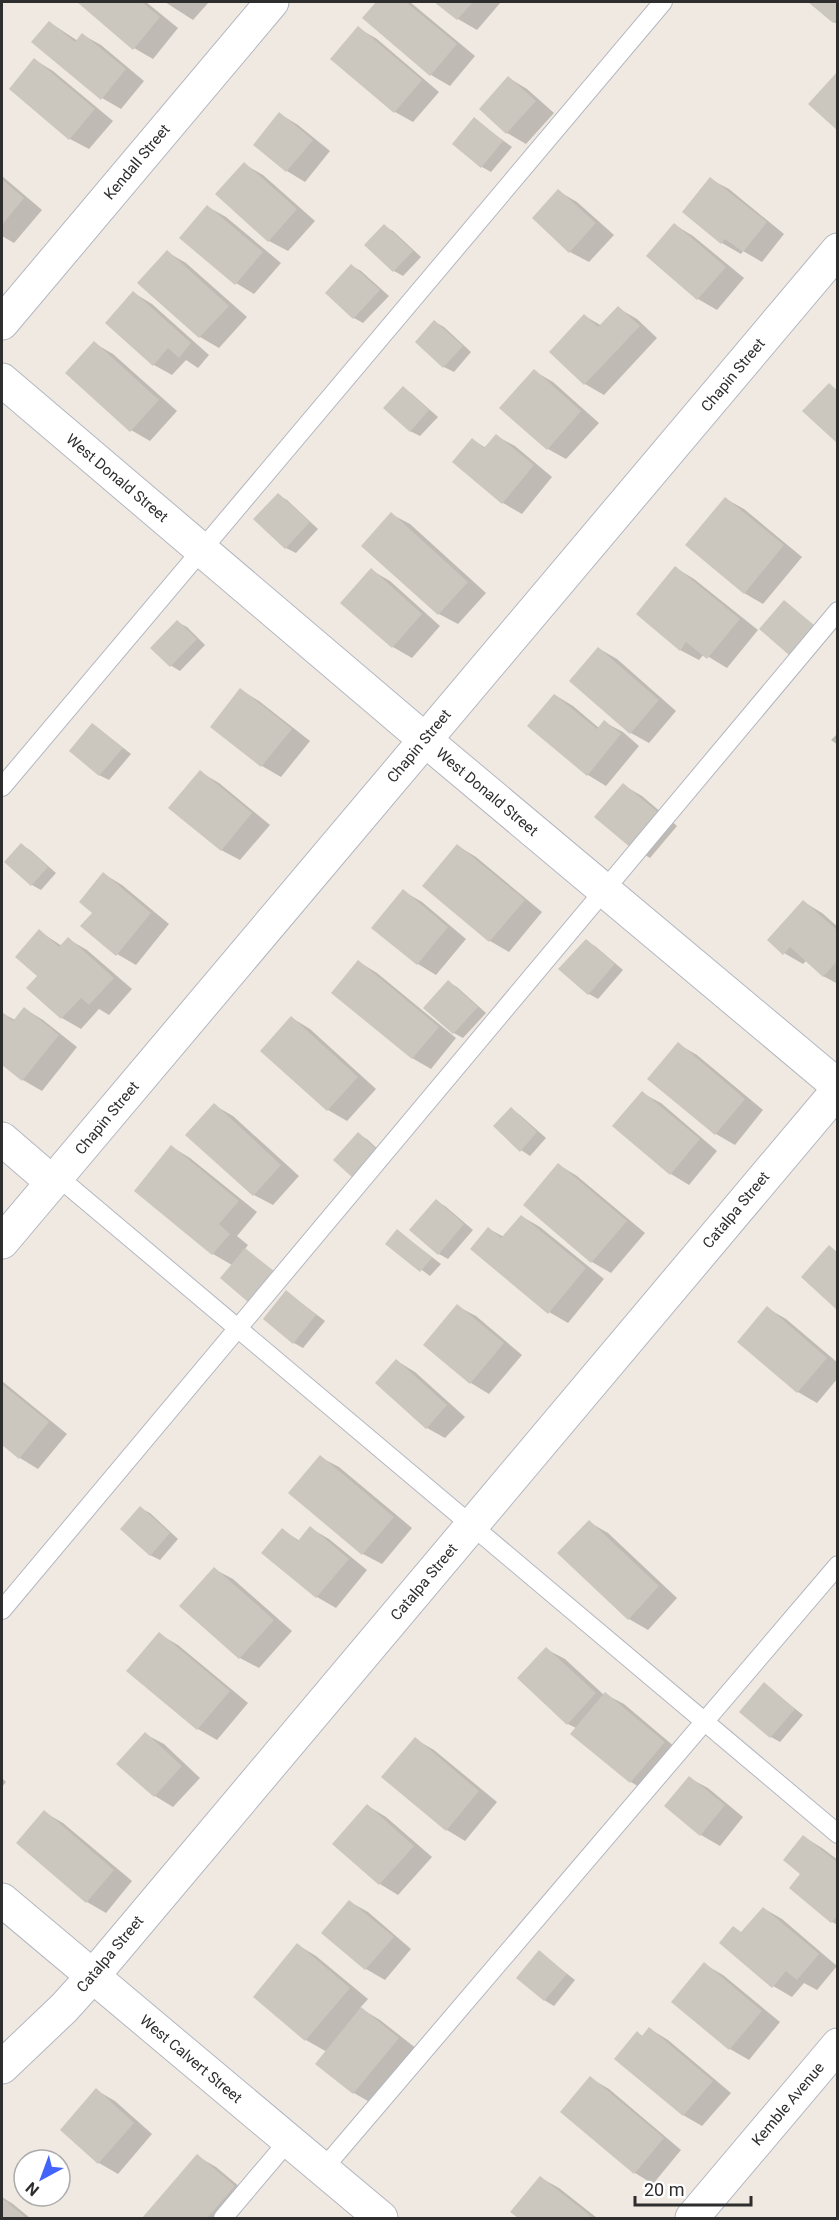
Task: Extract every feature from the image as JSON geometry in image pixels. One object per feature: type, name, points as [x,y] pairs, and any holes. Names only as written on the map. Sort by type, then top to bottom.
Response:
[{"type":"street","name":"Kendall Street","points":[[2,323],[272,2]]},
{"type":"street","name":"Chapin Street","points":[[2,1242],[837,250]]},
{"type":"street","name":"West Donald Street","points":[[2,380],[837,1088]]},
{"type":"street","name":"Catalpa Street","points":[[2,2067],[64,2008],[92,1977],[837,1088]]},
{"type":"street","points":[[2,1139],[55,1179]]},
{"type":"street","name":"West Calvert Street","points":[[2,1900],[381,2218]]},
{"type":"street","name":"Kemble Avenue","points":[[692,2218],[837,2045]]},
{"type":"lane","points":[[2,787],[663,2]]},
{"type":"lane","points":[[2,1610],[837,610]]},
{"type":"lane","points":[[55,1179],[237,1328],[837,1834]]},
{"type":"lane","points":[[323,2169],[837,1565]]},
{"type":"lane","points":[[223,2218],[289,2140]]},
{"type":"building","points":[[77,2],[142,2],[160,17],[133,50]]},
{"type":"building","points":[[376,2],[406,2],[457,44],[430,76],[362,18]]},
{"type":"building","points":[[434,2],[473,2],[457,20]]},
{"type":"building","points":[[808,2],[838,2],[838,18],[833,23]]},
{"type":"building","points":[[49,21],[75,42],[82,33],[126,69],[101,100],[31,42]]},
{"type":"building","points":[[358,26],[422,80],[394,113],[330,59]]},
{"type":"building","points":[[34,58],[95,109],[69,140],[9,89]]},
{"type":"building","points":[[838,71],[838,131],[808,104]]},
{"type":"building","points":[[508,76],[536,101],[506,134],[479,109]]},
{"type":"building","points":[[279,112],[313,140],[286,172],[253,145]]},
{"type":"building","points":[[474,117],[503,141],[481,168],[452,144]]},
{"type":"building","points":[[244,162],[297,209],[268,242],[215,194]]},
{"type":"building","points":[[710,177],[767,222],[743,252],[725,239],[721,244],[682,212]]},
{"type":"building","points":[[2,179],[24,198],[2,225]]},
{"type":"building","points":[[558,189],[596,223],[569,253],[532,218]]},
{"type":"building","points":[[207,205],[263,252],[235,285],[179,238]]},
{"type":"building","points":[[674,223],[726,267],[697,300],[646,256]]},
{"type":"building","points":[[384,224],[413,251],[393,272],[364,245]]},
{"type":"building","points":[[167,250],[229,306],[199,338],[137,283]]},
{"type":"building","points":[[351,264],[380,290],[353,319],[325,293]]},
{"type":"building","points":[[133,291],[191,343],[179,358],[168,348],[153,366],[105,323]]},
{"type":"building","points":[[618,306],[640,326],[584,385],[549,352],[584,314],[598,327]]},
{"type":"building","points":[[434,320],[463,346],[443,368],[415,342]]},
{"type":"building","points":[[94,341],[159,400],[130,432],[65,373]]},
{"type":"building","points":[[534,369],[581,411],[547,450],[499,408]]},
{"type":"building","points":[[829,383],[838,391],[838,444],[802,411]]},
{"type":"building","points":[[403,386],[429,410],[410,432],[383,408]]},
{"type":"building","points":[[496,434],[534,465],[502,504],[452,462],[472,438],[484,448]]},
{"type":"building","points":[[278,493],[310,522],[285,549],[253,519]]},
{"type":"building","points":[[725,497],[784,545],[744,594],[685,545]]},
{"type":"building","points":[[391,512],[468,582],[438,615],[361,546]]},
{"type":"building","points":[[675,566],[740,619],[707,659],[686,642],[680,651],[636,614]]},
{"type":"building","points":[[371,568],[422,614],[392,648],[340,603]]},
{"type":"building","points":[[784,600],[814,625],[789,655],[759,629]]},
{"type":"building","points":[[177,620],[197,639],[170,667],[150,648]]},
{"type":"building","points":[[598,647],[659,700],[630,734],[569,681]]},
{"type":"building","points":[[240,688],[292,729],[261,767],[210,727]]},
{"type":"building","points":[[554,694],[597,729],[604,720],[621,734],[587,776],[527,726]]},
{"type":"building","points":[[92,723],[123,748],[99,776],[69,751]]},
{"type":"building","points":[[200,770],[252,813],[221,851],[168,808]]},
{"type":"building","points":[[623,783],[660,814],[631,848],[594,817]]},
{"type":"building","points":[[21,843],[48,867],[31,886],[4,862]]},
{"type":"building","points":[[457,844],[525,900],[489,942],[422,886]]},
{"type":"building","points":[[103,872],[151,913],[116,956],[80,926],[92,913],[79,902]]},
{"type":"building","points":[[403,889],[448,927],[417,965],[371,928]]},
{"type":"building","points":[[803,900],[838,931],[838,960],[823,977],[790,947],[783,955],[767,940]]},
{"type":"building","points":[[39,929],[59,947],[68,937],[114,978],[89,1005],[81,998],[61,1019],[26,988],[37,976],[15,957]]},
{"type":"building","points":[[586,939],[615,964],[588,995],[558,969]]},
{"type":"building","points":[[358,960],[439,1027],[412,1059],[331,993]]},
{"type":"building","points":[[448,980],[478,1007],[453,1034],[423,1008]]},
{"type":"building","points":[[24,1007],[59,1035],[22,1081],[2,1065],[2,1012],[13,1021]]},
{"type":"building","points":[[291,1016],[358,1077],[327,1111],[260,1051]]},
{"type":"building","points":[[678,1042],[745,1099],[715,1135],[647,1079]]},
{"type":"building","points":[[642,1091],[700,1139],[670,1175],[612,1126]]},
{"type":"building","points":[[214,1103],[281,1165],[253,1196],[185,1135]]},
{"type":"building","points":[[511,1107],[537,1132],[520,1152],[493,1126]]},
{"type":"building","points":[[358,1132],[378,1151],[353,1178],[333,1160]]},
{"type":"building","points":[[171,1145],[239,1201],[219,1224],[230,1234],[212,1255],[134,1191]]},
{"type":"building","points":[[558,1163],[627,1221],[591,1263],[523,1205]]},
{"type":"building","points":[[436,1199],[464,1224],[438,1255],[409,1230]]},
{"type":"building","points":[[521,1215],[586,1268],[548,1314],[470,1249],[488,1227],[501,1238]]},
{"type":"building","points":[[397,1229],[432,1258],[420,1272],[385,1244]]},
{"type":"building","points":[[829,1245],[838,1253],[838,1311],[801,1277]]},
{"type":"building","points":[[245,1248],[274,1271],[248,1302],[220,1278]]},
{"type":"building","points":[[286,1290],[316,1315],[293,1344],[263,1319]]},
{"type":"building","points":[[457,1304],[504,1343],[470,1384],[423,1345]]},
{"type":"building","points":[[767,1306],[827,1358],[797,1393],[737,1342]]},
{"type":"building","points":[[396,1359],[447,1405],[426,1429],[375,1383]]},
{"type":"building","points":[[2,1384],[49,1422],[19,1459],[2,1445]]},
{"type":"building","points":[[320,1455],[394,1517],[362,1555],[288,1493]]},
{"type":"building","points":[[140,1506],[170,1533],[150,1556],[120,1529]]},
{"type":"building","points":[[589,1520],[659,1586],[628,1620],[557,1553]]},
{"type":"building","points":[[310,1526],[349,1559],[316,1598],[261,1553],[282,1528],[298,1541]]},
{"type":"building","points":[[214,1567],[274,1620],[239,1659],[179,1606]]},
{"type":"building","points":[[159,1632],[230,1691],[197,1730],[126,1671]]},
{"type":"building","points":[[546,1647],[596,1693],[567,1725],[517,1678]]},
{"type":"building","points":[[764,1682],[795,1709],[770,1738],[739,1712]]},
{"type":"building","points":[[605,1692],[665,1742],[630,1783],[570,1734]]},
{"type":"building","points":[[145,1732],[182,1766],[154,1797],[116,1764]]},
{"type":"building","points":[[415,1737],[479,1791],[446,1831],[381,1777]]},
{"type":"building","points":[[689,1776],[725,1805],[700,1836],[664,1806]]},
{"type":"building","points":[[367,1804],[414,1846],[379,1885],[332,1844]]},
{"type":"building","points":[[44,1810],[114,1870],[86,1903],[16,1843]]},
{"type":"building","points":[[803,1835],[838,1863],[838,1915],[831,1923],[789,1888],[800,1874],[783,1860]]},
{"type":"building","points":[[349,1900],[394,1937],[365,1970],[321,1933]]},
{"type":"building","points":[[763,1907],[819,1954],[797,1980],[786,1971],[772,1988],[719,1943],[733,1926],[741,1932]]},
{"type":"building","points":[[297,1943],[350,1988],[305,2041],[253,1997]]},
{"type":"building","points":[[539,1950],[567,1974],[544,2001],[516,1978]]},
{"type":"building","points":[[704,1962],[762,2011],[729,2050],[671,2002]]},
{"type":"building","points":[[361,2007],[399,2038],[353,2094],[315,2064]]},
{"type":"building","points":[[649,2027],[713,2081],[683,2116],[614,2059],[637,2031],[642,2036]]},
{"type":"building","points":[[590,2076],[664,2138],[634,2174],[560,2112]]},
{"type":"building","points":[[96,2088],[134,2123],[98,2164],[60,2130]]},
{"type":"building","points":[[197,2154],[235,2186],[207,2218],[142,2218]]},
{"type":"building","points":[[540,2176],[593,2218],[518,2218],[510,2212]]},
{"type":"building","points":[[2,2198],[26,2218],[2,2218]]}]
